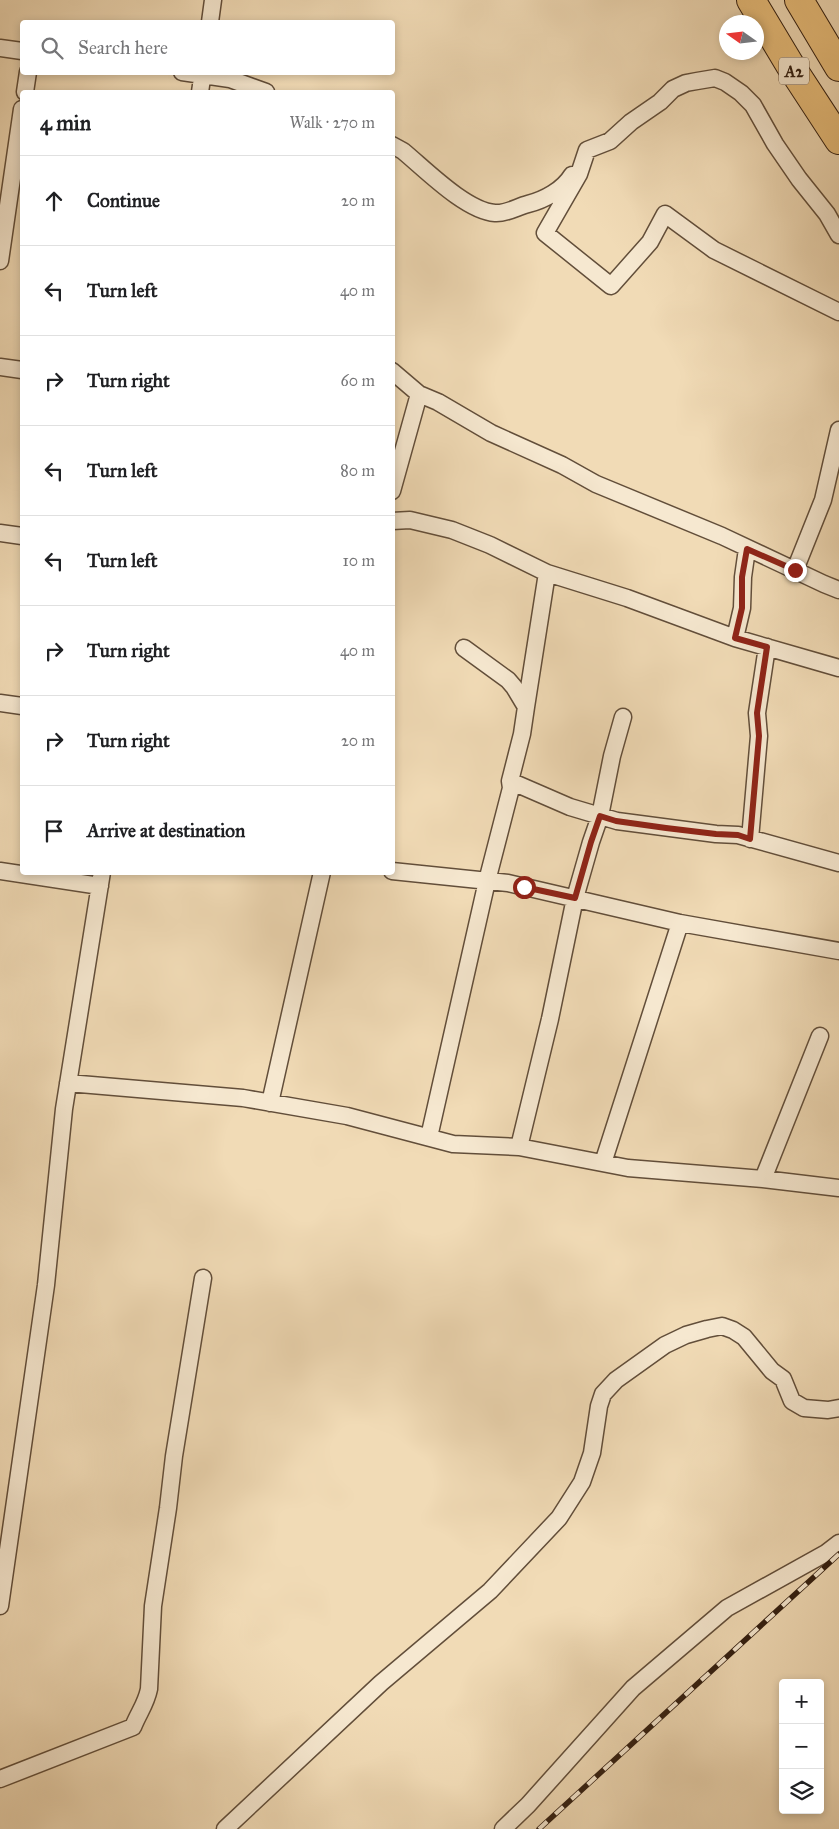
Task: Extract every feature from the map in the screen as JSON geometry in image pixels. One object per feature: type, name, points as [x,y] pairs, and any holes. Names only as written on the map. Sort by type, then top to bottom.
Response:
[{"type":"highway","name":"A2","points":[[751,0],[790,65],[839,140]]},
{"type":"highway","name":"A2","points":[[799,0],[839,67]]},
{"type":"street","points":[[210,20],[213,0]]},
{"type":"street","points":[[0,48],[20,51]]},
{"type":"street","points":[[25,90],[28,75]]},
{"type":"street","points":[[200,90],[203,75]]},
{"type":"street","points":[[208,75],[230,79],[260,90]]},
{"type":"street","points":[[839,235],[827,214],[799,179],[775,144],[752,105],[741,93],[725,82],[715,78],[686,83],[673,89],[660,102],[631,122],[610,140],[587,150],[579,174],[545,233],[611,286],[650,242],[665,214],[714,250],[839,312]]},
{"type":"street","points":[[0,260],[20,123]]},
{"type":"street","points":[[395,146],[404,151],[465,201],[478,209],[494,213],[502,213],[543,200],[569,180],[577,166],[583,163]]},
{"type":"street","points":[[0,366],[20,370]]},
{"type":"street","points":[[395,374],[419,394],[438,402],[491,433],[562,465],[596,484],[722,536],[839,590]]},
{"type":"street","points":[[395,480],[419,394]]},
{"type":"street","points":[[795,570],[823,500],[839,430]]},
{"type":"street","points":[[395,521],[410,520],[452,530],[490,545],[547,573],[627,598],[735,638],[839,668]]},
{"type":"street","points":[[0,533],[20,536]]},
{"type":"street","points":[[735,638],[742,608],[742,577],[747,549]]},
{"type":"street","points":[[429,1137],[511,788],[510,781],[522,734],[547,573]]},
{"type":"street","points":[[750,839],[759,736],[757,713],[767,647]]},
{"type":"street","points":[[464,648],[508,680],[514,686],[526,708]]},
{"type":"street","points":[[0,703],[20,706]]},
{"type":"street","points":[[520,1147],[550,1019],[575,898],[600,816],[612,756],[623,718]]},
{"type":"street","points":[[510,781],[570,807],[616,821],[716,834],[738,835],[839,863]]},
{"type":"street","points":[[395,871],[508,884],[680,923],[839,951]]},
{"type":"street","points":[[0,872],[20,873]]},
{"type":"street","points":[[0,1606],[46,1285],[64,1109],[101,879],[43,875]]},
{"type":"street","points":[[270,1103],[321,875]]},
{"type":"street","points":[[603,1164],[680,923]]},
{"type":"street","points":[[762,1179],[820,1036]]},
{"type":"street","points":[[68,1083],[156,1092],[199,1093],[270,1103],[347,1116],[453,1144],[520,1147],[628,1168],[762,1179],[839,1188]]},
{"type":"street","points":[[0,1779],[133,1726],[147,1701],[154,1606],[174,1456],[203,1278]]},
{"type":"street","points":[[225,1829],[381,1683],[490,1591],[560,1518],[582,1482],[592,1453],[599,1406],[603,1394],[616,1380],[665,1345],[686,1335],[722,1326],[744,1337],[772,1371],[783,1379],[792,1400],[804,1408],[828,1410],[839,1408]]},
{"type":"street","points":[[503,1829],[528,1805],[633,1688],[727,1608],[826,1553],[839,1543]]},
{"type":"railway","points":[[539,1829],[839,1554]]},
{"type":"route","points":[[524,887],[575,898],[600,816],[616,821],[716,834],[738,835],[750,839],[759,736],[757,713],[767,647],[735,638],[742,608],[742,577],[747,549],[795,570]]}]
